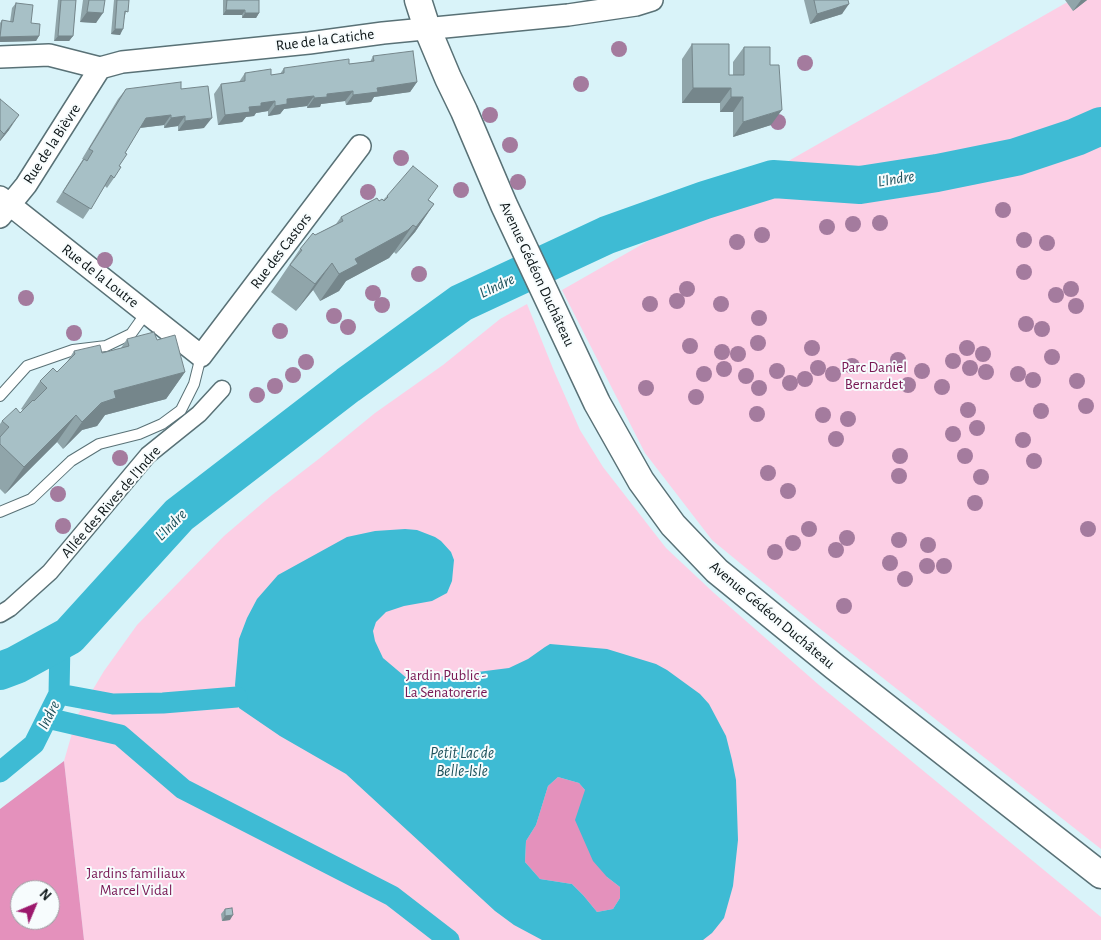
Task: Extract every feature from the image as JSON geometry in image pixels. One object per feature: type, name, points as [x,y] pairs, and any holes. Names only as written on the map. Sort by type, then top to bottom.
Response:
[{"type":"street","name":"Avenue Gédéon Duchâteau","points":[[418,0],[427,28],[504,205],[597,404],[641,481],[673,524],[717,571],[835,667],[1101,875]]},
{"type":"street","name":"Rue de la Catiche","points":[[0,56],[49,55],[100,68],[122,62],[309,43],[383,32],[568,15],[636,5],[652,0]]},
{"type":"street","name":"Rue de la Bièvre","points":[[3,206],[26,185],[100,68]]},
{"type":"street","name":"Rue des Castors","points":[[201,356],[360,146]]},
{"type":"street","name":"Rue de la Loutre","points":[[3,206],[201,356]]},
{"type":"street","name":"Allée des Rives de l'Indre","points":[[0,614],[10,608],[50,572],[148,454],[199,414],[222,388]]},
{"type":"lane","points":[[0,396],[28,366],[73,350],[106,346],[131,334],[146,313]]},
{"type":"lane","points":[[0,512],[31,499],[71,461],[99,444],[139,434],[162,424],[181,410],[194,384],[201,356]]},
{"type":"green space","name":"Parc Daniel Bernardet","points":[[1071,0],[1101,0],[1101,849],[814,624],[712,540],[645,453],[562,290]]},
{"type":"green space","name":"Jardin Public - La Senatorerie","points":[[527,304],[580,430],[603,467],[666,548],[714,593],[819,685],[1101,917],[1101,940],[84,940],[64,761],[77,716],[104,671],[137,625],[224,536],[375,413],[443,365],[500,319]]},
{"type":"shaded area","points":[[64,761],[84,940],[0,940],[0,809]]},
{"type":"shaded area","points":[[558,777],[579,783],[585,790],[607,877],[620,887],[620,898],[613,909],[597,912],[572,884],[540,879],[525,862],[526,841],[536,825],[548,786]]},
{"type":"water","name":"Petit Lac de Belle-Isle","points":[[417,530],[441,541],[451,552],[454,560],[452,581],[447,593],[432,601],[404,606],[386,612],[376,622],[373,631],[375,641],[383,658],[409,680],[509,668],[528,659],[550,644],[607,649],[656,664],[700,694],[709,704],[726,736],[732,760],[736,780],[738,840],[733,886],[724,918],[712,933],[703,940],[542,940],[514,925],[495,911],[346,774],[280,736],[239,708],[235,685],[239,639],[257,599],[278,575],[347,537],[375,531]],"holes":[[[558,777],[579,783],[585,790],[575,820],[593,861],[607,877],[620,887],[620,898],[613,909],[597,912],[572,884],[540,879],[525,862],[526,841],[536,825],[548,786]]]},
{"type":"building","points":[[61,0],[76,0],[73,36],[58,36]]},
{"type":"building","points":[[89,0],[105,0],[103,13],[87,12]]},
{"type":"building","points":[[117,0],[129,0],[128,12],[125,11],[123,29],[115,29]]},
{"type":"building","points":[[227,0],[259,0],[259,13],[245,13],[245,10],[226,10]]},
{"type":"building","points":[[814,0],[848,0],[849,4],[817,14]]},
{"type":"building","points":[[16,3],[33,5],[31,23],[40,24],[39,36],[0,37],[2,20],[13,22]]},
{"type":"building","points":[[692,44],[729,44],[729,75],[744,75],[744,47],[770,47],[770,65],[779,65],[782,110],[743,122],[743,97],[731,97],[731,88],[693,88]]},
{"type":"building","points":[[413,51],[417,82],[377,88],[378,92],[353,95],[353,91],[327,94],[327,97],[314,98],[314,96],[287,99],[287,104],[275,106],[275,101],[261,103],[261,106],[249,107],[250,112],[225,115],[221,84],[245,81],[245,73],[271,69],[271,75],[284,73],[284,68],[349,59],[349,64],[374,61],[373,56]]},
{"type":"building","points":[[181,82],[181,89],[208,86],[212,118],[185,121],[185,116],[171,118],[171,115],[146,118],[125,153],[127,154],[119,166],[121,167],[114,178],[111,175],[91,209],[63,192],[84,159],[87,161],[93,151],[89,149],[126,89]]},
{"type":"building","points":[[0,99],[19,115],[4,134],[0,130]]},
{"type":"building","points":[[413,166],[438,186],[428,200],[434,204],[416,227],[413,225],[408,230],[355,259],[358,264],[339,274],[332,263],[315,284],[290,265],[313,233],[315,235],[343,221],[341,217],[377,198],[379,201],[382,199],[384,201]]},
{"type":"building","points":[[154,332],[157,340],[175,335],[185,372],[114,391],[116,398],[101,403],[82,422],[76,415],[24,467],[0,444],[0,437],[9,427],[2,421],[16,408],[20,413],[34,401],[47,388],[40,381],[53,368],[57,372],[75,354],[74,351],[100,345],[102,353],[129,346],[127,339]]},
{"type":"building","points":[[232,908],[233,915],[225,916],[225,909]]},
{"type":"waterway","name":"L'Indre","points":[[0,671],[16,665],[69,636],[179,515],[348,385],[461,303],[607,235],[705,200],[773,179],[860,185],[937,173],[1016,157],[1076,137],[1101,126]]},
{"type":"waterway","name":"Indre","points":[[0,772],[34,744],[59,694],[60,641]]},
{"type":"waterway","points":[[59,694],[113,704],[163,703],[237,697]]},
{"type":"waterway","points":[[47,718],[120,735],[183,789],[392,896],[449,940]]},
{"type":"park label","name":"Jardins familiaux Marcel Vidal","points":[[136,882]]}]
